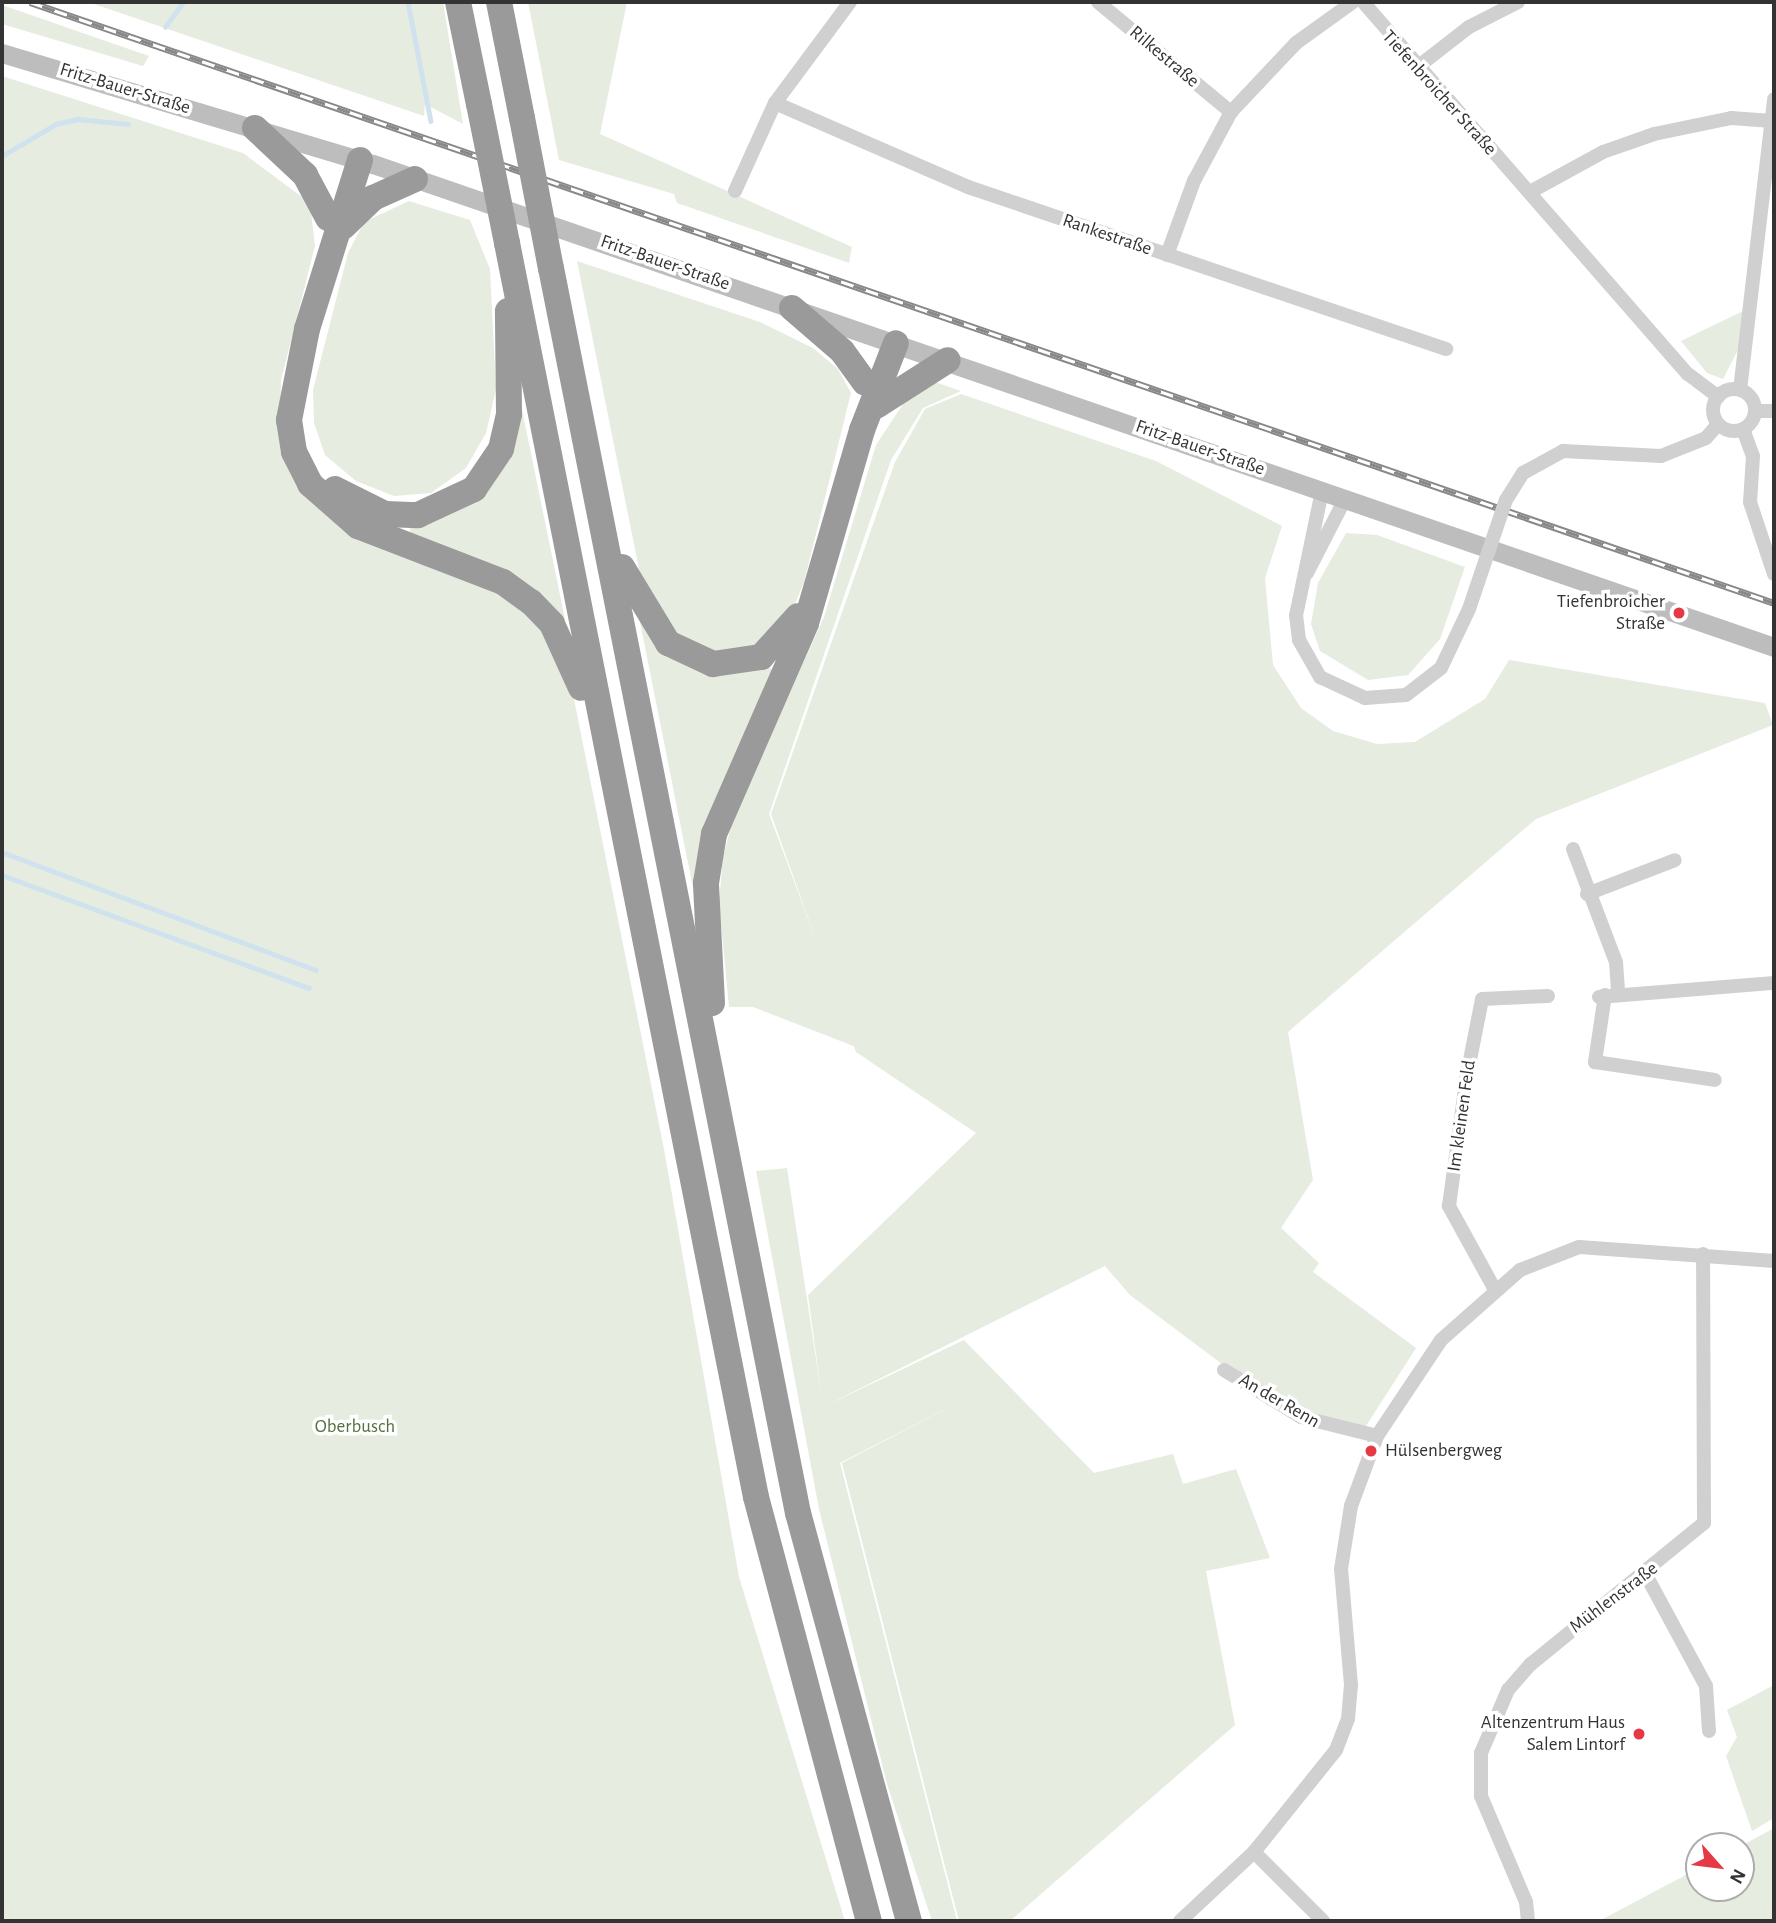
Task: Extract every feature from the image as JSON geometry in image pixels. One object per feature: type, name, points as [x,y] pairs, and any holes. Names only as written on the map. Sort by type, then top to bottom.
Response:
[{"type":"highway","points":[[458,2],[756,1497],[869,1921]]},
{"type":"highway","points":[[499,2],[798,1513],[909,1921]]},
{"type":"highway","points":[[255,128],[314,185],[335,223]]},
{"type":"highway","points":[[353,158],[295,385],[289,420],[310,484],[358,527],[503,582],[531,602],[570,659],[606,755]]},
{"type":"highway","points":[[335,223],[373,198],[415,178]]},
{"type":"highway","points":[[295,385],[307,448],[320,474],[360,507],[418,515],[474,489],[501,449],[509,414],[507,243]]},
{"type":"highway","points":[[792,308],[842,351],[865,383],[868,419]]},
{"type":"highway","points":[[865,383],[888,340]]},
{"type":"highway","points":[[726,1154],[706,883],[730,785],[790,664],[868,419],[888,340]]},
{"type":"highway","points":[[868,419],[948,360]]},
{"type":"highway","points":[[602,521],[635,596],[668,643],[691,658],[713,664],[761,657],[780,643],[813,590]]},
{"type":"main road","name":"Fritz-Bauer-Straße","points":[[2,52],[415,178],[1322,491]]},
{"type":"main road","points":[[1322,491],[1774,647]]},
{"type":"street","points":[[735,191],[775,103],[850,2]]},
{"type":"street","name":"Rilkestraße","points":[[1098,2],[1231,112]]},
{"type":"street","points":[[1167,255],[1195,181],[1231,112],[1296,43],[1353,2]]},
{"type":"street","name":"Tiefenbroicher Straße","points":[[1363,2],[1415,69],[1530,192],[1688,374],[1718,397]]},
{"type":"street","points":[[1415,69],[1469,27],[1518,2]]},
{"type":"street","points":[[1755,411],[1740,390],[1774,99]]},
{"type":"street","name":"Rankestraße","points":[[775,103],[968,187],[1446,349]]},
{"type":"street","points":[[1530,192],[1603,152],[1654,134],[1731,118],[1772,121]]},
{"type":"street","points":[[1322,491],[1296,615],[1307,659],[1340,691],[1366,698],[1406,695],[1425,684],[1456,643],[1506,500],[1523,473],[1563,451],[1661,456],[1706,438],[1718,424],[1718,397],[1740,390]]},
{"type":"street","points":[[1755,411],[1774,411]]},
{"type":"street","points":[[1743,429],[1755,411]]},
{"type":"street","points":[[1718,424],[1743,429]]},
{"type":"street","points":[[1743,429],[1753,456],[1750,502],[1774,574]]},
{"type":"street","points":[[1302,584],[1345,499]]},
{"type":"street","points":[[1573,849],[1587,894],[1616,962],[1595,1062],[1715,1080]]},
{"type":"street","points":[[1587,894],[1675,860]]},
{"type":"street","points":[[1607,995],[1774,983]]},
{"type":"street","name":"Im kleinen Feld","points":[[1494,1288],[1449,1206],[1467,1075],[1482,999],[1548,996]]},
{"type":"street","points":[[1180,1921],[1254,1852],[1336,1750],[1348,1719],[1340,1569],[1351,1506],[1377,1436],[1441,1340],[1494,1288],[1549,1256],[1579,1247],[1774,1261]]},
{"type":"street","name":"Mühlenstraße","points":[[1528,1921],[1526,1902],[1482,1796],[1481,1753],[1491,1720],[1531,1664],[1695,1535],[1708,1508],[1703,1254]]},
{"type":"street","name":"An der Renn","points":[[1224,1370],[1301,1417],[1377,1436]]},
{"type":"street","points":[[1646,1575],[1706,1686],[1709,1731]]},
{"type":"street","points":[[1254,1852],[1323,1921]]},
{"type":"green space","points":[[88,2],[443,2],[463,124],[425,104],[424,116]]},
{"type":"green space","points":[[528,2],[627,2],[600,134],[852,247],[849,263],[677,203],[674,194],[559,160]]},
{"type":"green space","points":[[2,5],[149,56],[143,66],[2,24]]},
{"type":"green space","name":"Oberbusch","points":[[2,76],[243,153],[310,203],[315,246],[281,380],[280,418],[300,485],[491,588],[539,624],[570,679],[664,1149],[739,1577],[845,1921],[2,1921]]},
{"type":"green space","points":[[409,201],[470,220],[490,269],[496,389],[486,433],[466,468],[431,493],[394,496],[356,481],[325,455],[314,423],[313,390],[348,253],[364,222]]},
{"type":"green space","points":[[577,261],[760,322],[813,348],[838,369],[851,393],[804,582],[793,609],[756,646],[728,654],[699,650],[671,631],[654,608],[639,569]]},
{"type":"green space","points":[[1745,310],[1741,344],[1723,379],[1707,373],[1681,341]]},
{"type":"green space","points":[[935,382],[961,391],[923,408],[891,460],[769,814],[856,1047],[753,1007],[729,1007],[719,902],[723,858],[733,818],[824,617],[876,445],[907,398]]},
{"type":"green space","points":[[518,390],[569,639],[546,606],[412,541],[409,523],[475,503],[497,473]]},
{"type":"green space","points":[[961,394],[1156,461],[1282,526],[1265,578],[1273,665],[1301,708],[1333,731],[1377,744],[1415,742],[1485,699],[1509,660],[1765,703],[1773,725],[1536,819],[1288,1032],[1313,1180],[1281,1228],[1319,1263],[1313,1272],[1416,1348],[1366,1426],[1348,1427],[1304,1412],[1226,1367],[1130,1295],[1105,1266],[823,1407],[964,1340],[1094,1473],[1173,1454],[1183,1484],[1236,1469],[1270,1558],[1206,1571],[1235,1725],[1010,1921],[959,1921],[842,1463],[971,1396],[840,1463],[957,1921],[932,1921],[887,1784],[819,1509],[756,1171],[787,1168],[822,1398],[808,1295],[976,1133],[856,1052],[771,814],[895,462],[925,409]]},
{"type":"green space","points":[[1346,533],[1377,535],[1465,567],[1440,639],[1408,675],[1368,680],[1320,651],[1311,624],[1318,583]]},
{"type":"green space","points":[[638,612],[652,634],[767,665],[778,676],[697,908]]},
{"type":"green space","points":[[1774,1685],[1774,1818],[1752,1831],[1726,1756],[1737,1737],[1727,1710]]},
{"type":"green space","points":[[1774,1828],[1774,1921],[1599,1921],[1685,1875],[1685,1902],[1755,1902],[1755,1838]]},
{"type":"waterway","points":[[165,27],[183,2]]},
{"type":"waterway","points":[[408,2],[431,121]]},
{"type":"waterway","points":[[2,156],[56,124],[78,119],[128,124]]},
{"type":"waterway","points":[[2,852],[316,970]]},
{"type":"waterway","points":[[2,875],[309,988]]},
{"type":"railway","points":[[30,2],[1774,603]]},
{"type":"place","name":"Tiefenbroicher Straße","points":[[1679,613]]},
{"type":"place","name":"Hülsenbergweg","points":[[1371,1451]]},
{"type":"place","name":"Altenzentrum Haus Salem Lintorf","points":[[1639,1734]]}]
